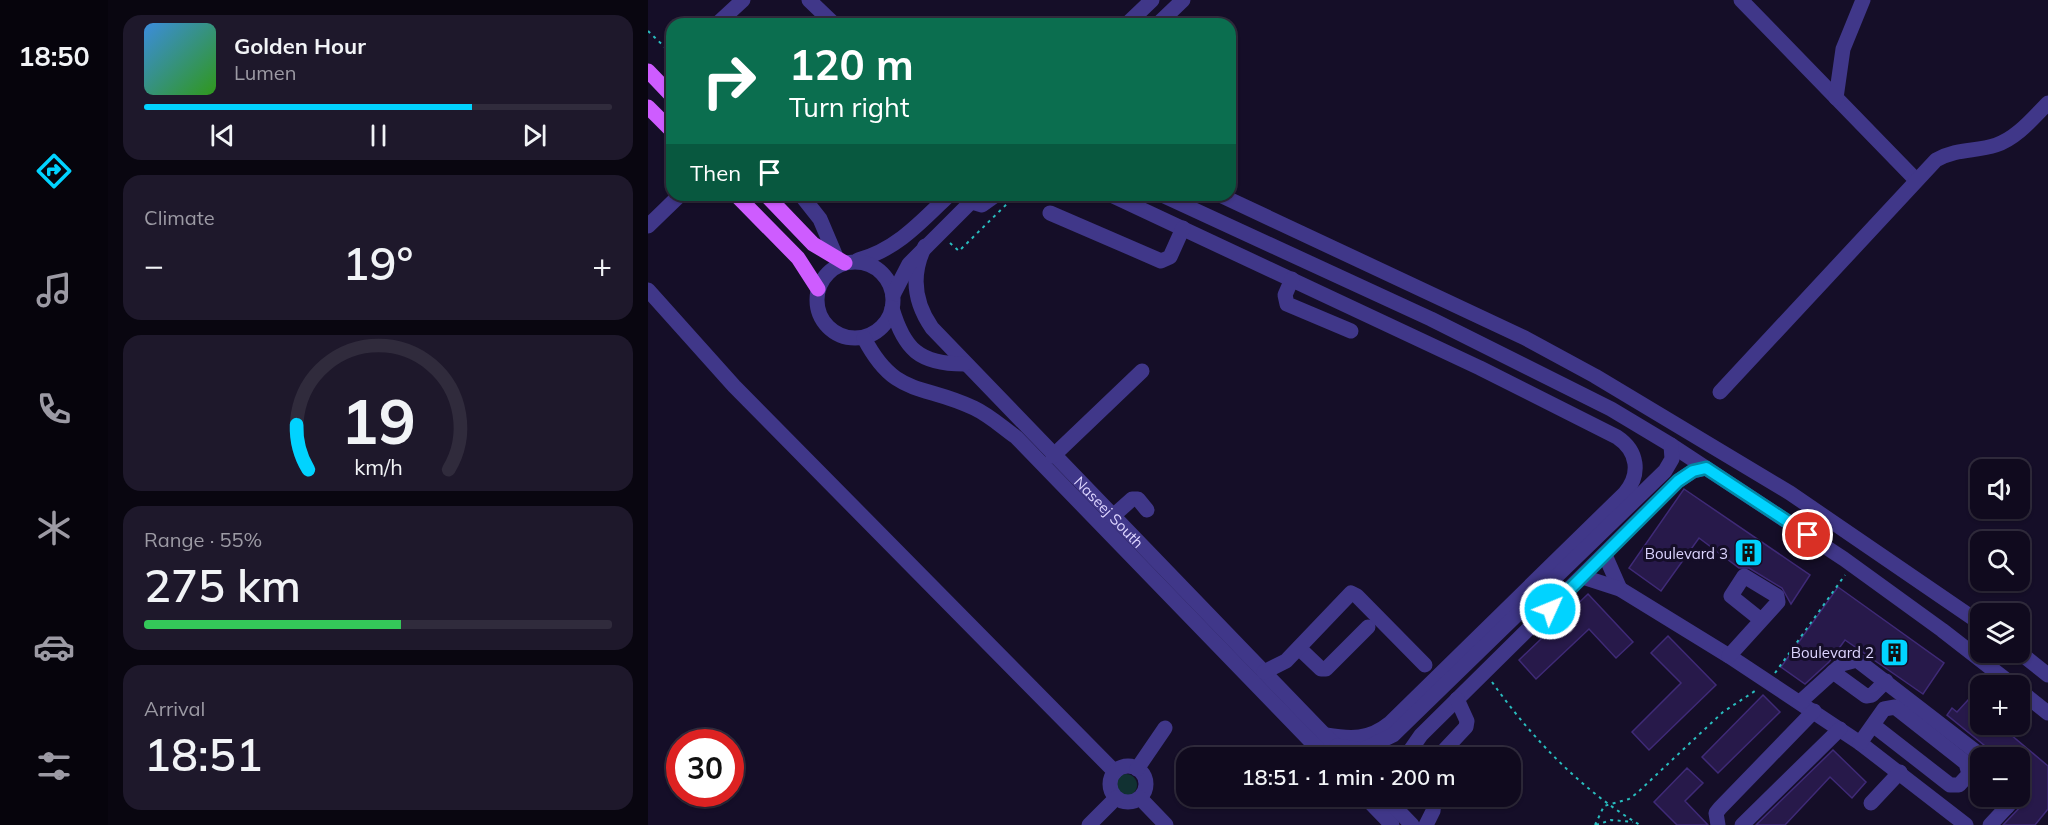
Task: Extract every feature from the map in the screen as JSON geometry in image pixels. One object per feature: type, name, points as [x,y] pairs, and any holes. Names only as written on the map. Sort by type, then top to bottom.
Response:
[{"type":"main road","points":[[648,71],[666,90]]},
{"type":"main road","points":[[648,107],[666,125]]},
{"type":"main road","points":[[742,201],[798,258],[818,289]]},
{"type":"main road","points":[[772,201],[813,244],[845,261]]},
{"type":"street","points":[[723,18],[742,0]]},
{"type":"street","points":[[809,0],[828,18]]},
{"type":"street","points":[[1132,18],[1152,0]]},
{"type":"street","points":[[1164,18],[1183,0]]},
{"type":"street","points":[[1741,0],[1916,180]]},
{"type":"street","points":[[1836,98],[1843,49],[1863,0]]},
{"type":"street","points":[[1720,392],[1936,160],[1947,154],[1988,147],[2010,139],[2048,103]]},
{"type":"street","points":[[648,226],[674,201]]},
{"type":"street","points":[[806,201],[820,219],[845,261],[876,268],[887,279],[901,335],[916,353],[936,362],[964,364]]},
{"type":"street","points":[[943,201],[894,246],[878,255],[845,261],[831,269],[818,289],[816,305],[827,327],[848,338],[864,338],[879,330],[893,301],[903,271],[972,201]]},
{"type":"street","points":[[1124,201],[1480,368],[1617,437],[1632,450],[1636,470],[1629,489],[1384,728],[1356,738],[1326,735]]},
{"type":"street","points":[[1175,201],[1522,364],[1611,409],[1671,445],[1858,569],[1999,675]]},
{"type":"street","points":[[1233,201],[1525,338],[1595,376],[1780,487],[1970,616]]},
{"type":"street","points":[[1050,213],[1161,261],[1170,257],[1183,228]]},
{"type":"street","points":[[1227,250],[1266,242]]},
{"type":"street","name":"Naseej South","points":[[926,246],[918,262],[916,280],[920,306],[932,328],[1112,517],[1326,735],[1333,747]]},
{"type":"street","points":[[1329,272],[1343,303]]},
{"type":"street","points":[[1292,279],[1285,295],[1287,304],[1351,331]]},
{"type":"street","points":[[648,290],[734,386],[1115,772]]},
{"type":"street","points":[[864,338],[875,358],[891,375],[909,386],[974,408],[1016,437],[1330,747]]},
{"type":"street","points":[[1480,368],[1522,364]]},
{"type":"street","points":[[1053,456],[1142,371]]},
{"type":"street","points":[[1380,747],[1670,465],[1673,455],[1671,445]]},
{"type":"street","points":[[1670,465],[1679,466],[1682,477]]},
{"type":"street","points":[[1413,747],[1421,735],[1682,477],[1706,468]]},
{"type":"street","points":[[1112,517],[1132,499],[1138,499],[1147,510]]},
{"type":"street","points":[[1570,547],[1586,549]]},
{"type":"street","points":[[1605,555],[1620,589]]},
{"type":"street","points":[[1583,577],[1620,589],[1768,681],[1860,742],[1966,825]]},
{"type":"street","points":[[1264,672],[1281,665],[1337,610],[1346,597],[1353,593],[1425,665]]},
{"type":"street","points":[[1503,630],[1507,607]]},
{"type":"street","points":[[1729,656],[1761,620]]},
{"type":"street","points":[[1299,648],[1321,669],[1326,669],[1368,627]]},
{"type":"street","points":[[1800,702],[1845,662],[1857,660],[1970,748]]},
{"type":"street","points":[[2030,661],[2048,675]]},
{"type":"street","points":[[1833,672],[1866,696],[1872,695],[1886,681]]},
{"type":"street","points":[[1447,747],[1466,727],[1467,721],[1457,699]]},
{"type":"street","points":[[2030,699],[2048,713]]},
{"type":"street","points":[[1860,742],[1873,724],[1884,709],[1895,707],[1966,763],[1969,774],[1959,784],[1950,785],[1873,724]]},
{"type":"street","points":[[1718,825],[1716,813],[1720,808],[1814,711]]},
{"type":"street","points":[[1137,769],[1165,728]]},
{"type":"street","points":[[1742,825],[1840,729]]},
{"type":"street","points":[[1128,766],[1137,769],[1146,782],[1140,798],[1126,802],[1116,798],[1110,785],[1115,772],[1128,766]]},
{"type":"street","points":[[1871,803],[1900,772]]},
{"type":"street","points":[[1089,825],[1116,798]]},
{"type":"street","points":[[1140,798],[1166,825]]},
{"type":"street","points":[[1380,807],[1402,822]]},
{"type":"street","points":[[1392,807],[1402,822]]},
{"type":"street","points":[[1399,807],[1402,822]]},
{"type":"street","points":[[1426,825],[1434,807]]},
{"type":"street","points":[[1990,825],[2007,807]]},
{"type":"path","points":[[648,31],[666,48]]},
{"type":"path","points":[[939,233],[959,251],[1010,201]]},
{"type":"path","points":[[1636,823],[1619,820],[1596,825],[1600,809],[1608,804],[1629,799],[1637,793],[1723,712],[1768,681],[1844,575],[1858,569]]},
{"type":"path","points":[[1484,673],[1536,737],[1588,789],[1640,825]]},
{"type":"green space","points":[[1126,774],[1134,777],[1137,785],[1134,793],[1126,796],[1118,793],[1115,785],[1118,777]]},
{"type":"building","name":"Boulevard 3","points":[[1684,489],[1810,575],[1791,604],[1782,588],[1749,568],[1739,568],[1699,538],[1661,591],[1629,568]]},
{"type":"building","name":"Boulevard 2","points":[[1838,587],[1944,663],[1923,694],[1845,640],[1829,662],[1805,684],[1781,667]]},
{"type":"building","points":[[1588,594],[1633,642],[1616,658],[1589,629],[1536,679],[1519,660]]},
{"type":"building","points":[[1668,636],[1716,685],[1649,750],[1632,732],[1681,683],[1651,653]]},
{"type":"building","points":[[1763,695],[1780,712],[1718,773],[1702,757]]},
{"type":"building","points":[[1968,700],[1970,702],[1970,734],[1947,715],[1952,708],[1957,712]]},
{"type":"building","points":[[1972,735],[2011,735],[2025,747],[1986,747]]},
{"type":"building","points":[[1833,750],[1866,782],[1852,798],[1830,777],[1785,825],[1756,825]]},
{"type":"building","points":[[2030,751],[2048,766],[2048,809],[2035,825],[2003,825],[2020,807],[2030,807]]},
{"type":"building","points":[[1687,768],[1703,783],[1685,801],[1708,825],[1677,825],[1654,802]]},
{"type":"place","name":"Boulevard 3","points":[[1749,553]]},
{"type":"place","name":"Boulevard 2","points":[[1895,652]]},
{"type":"route","points":[[1550,609],[1678,481],[1693,471],[1706,468],[1808,535]]}]
